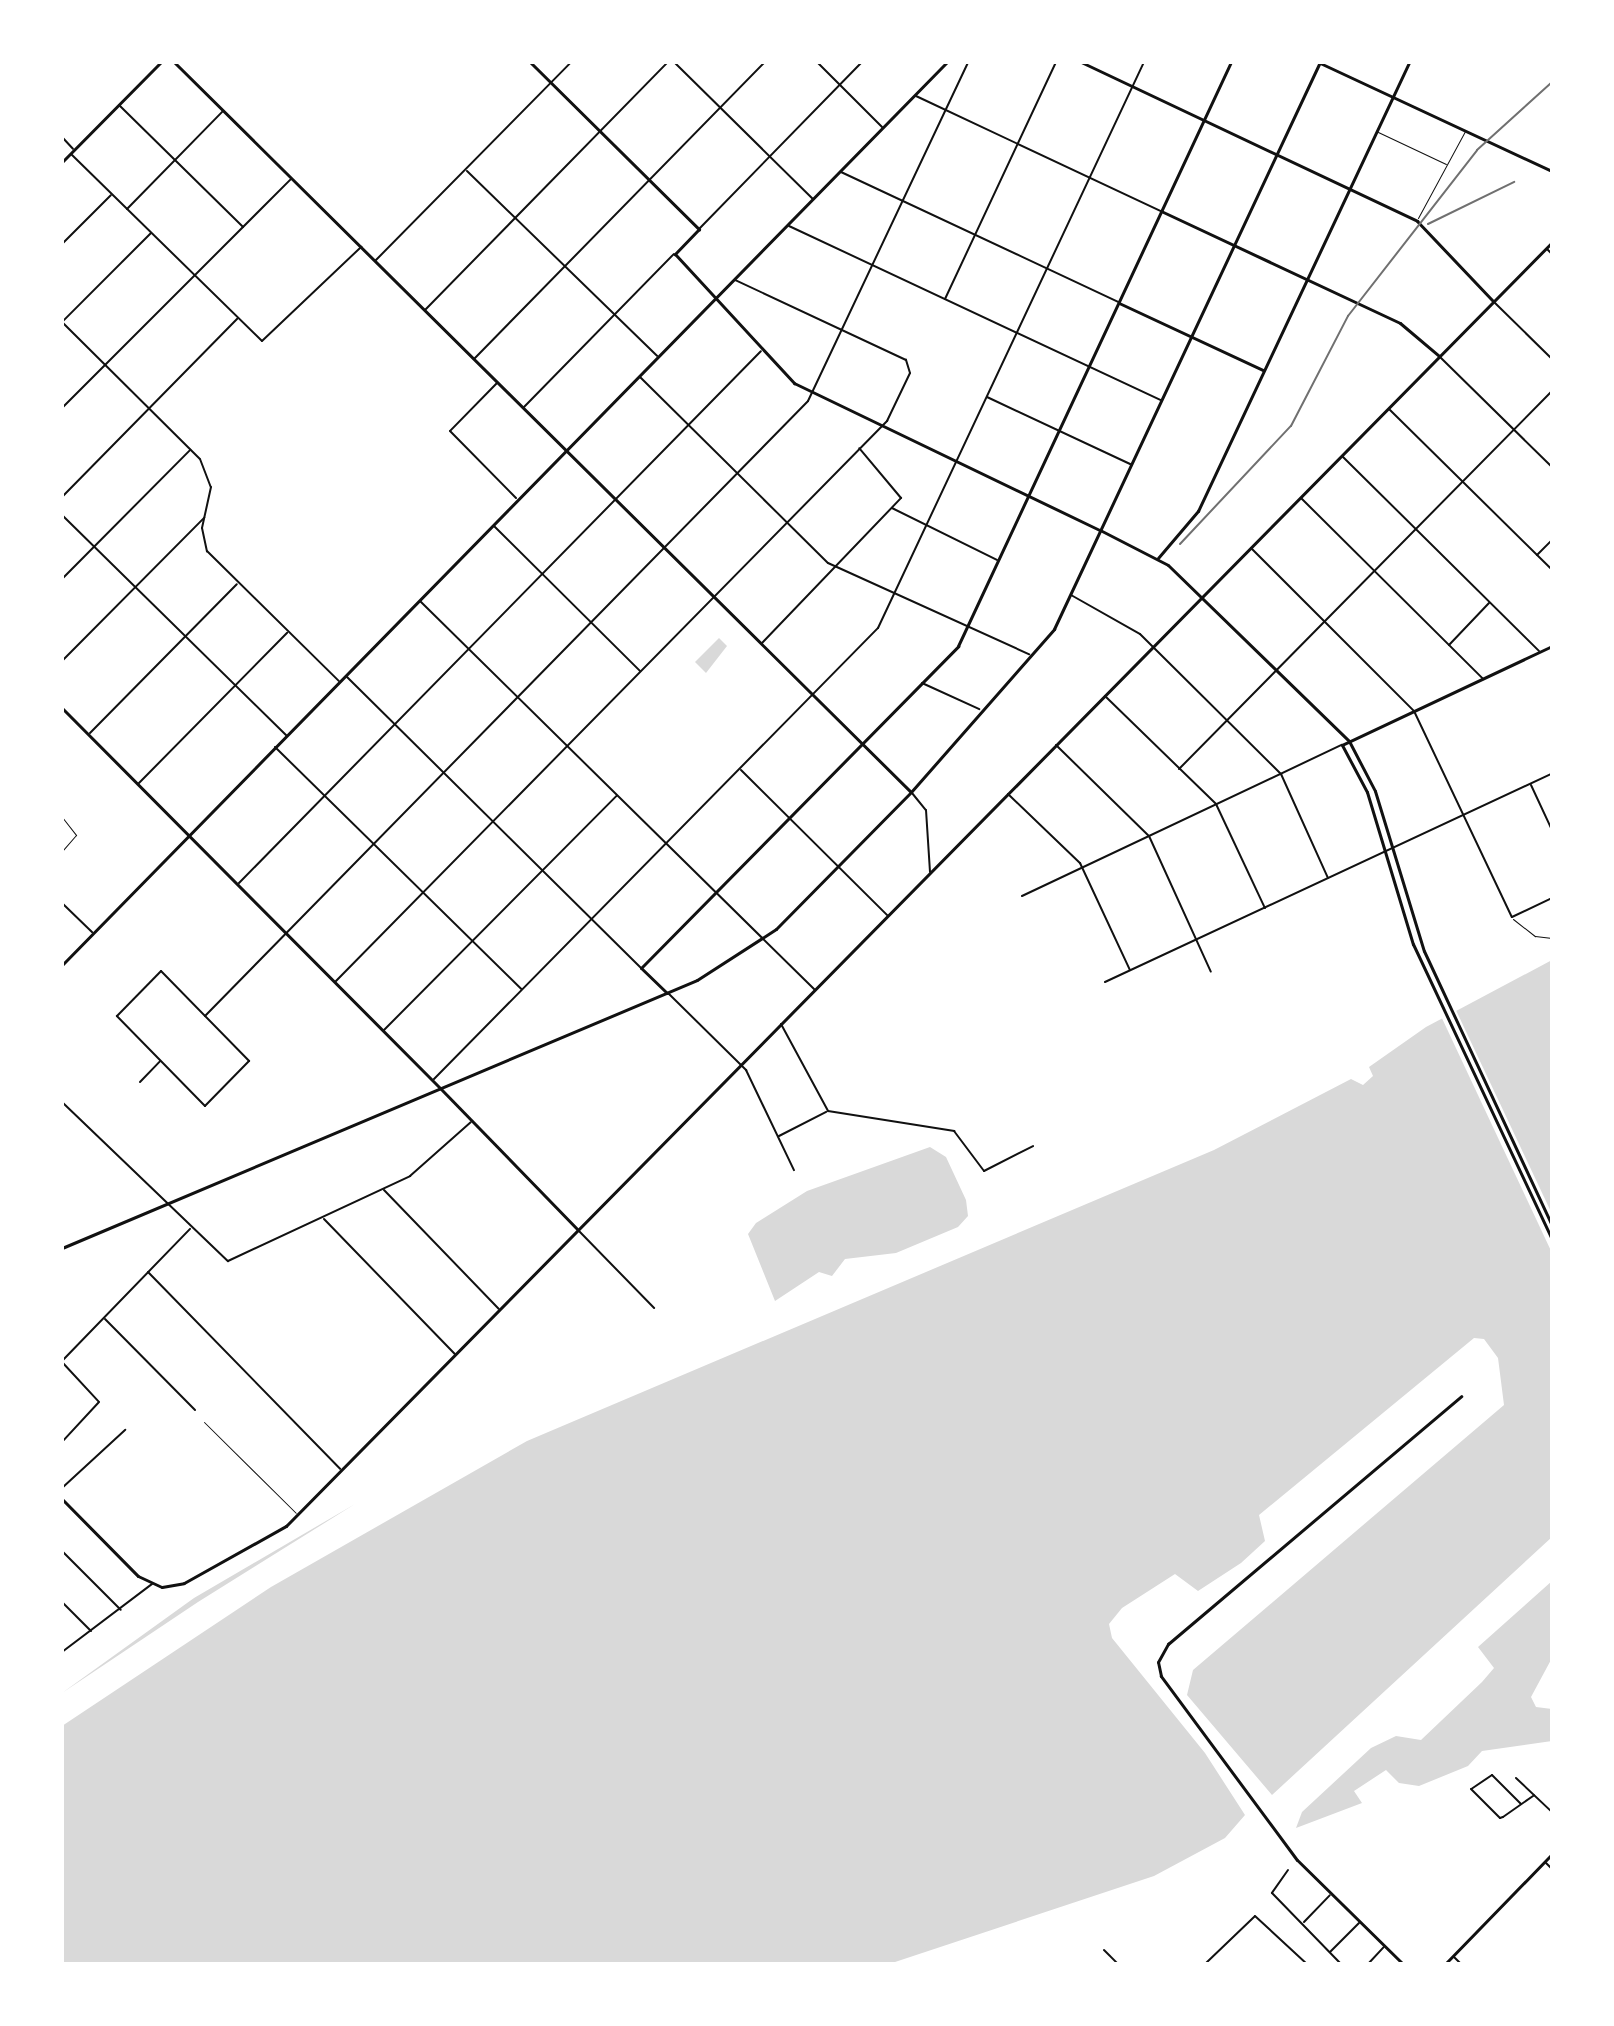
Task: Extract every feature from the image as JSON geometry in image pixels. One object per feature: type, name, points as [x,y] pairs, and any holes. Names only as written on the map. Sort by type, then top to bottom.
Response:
[{"type":"street","points":[[62,162],[161,62]]},
{"type":"street","points":[[174,62],[911,792],[926,810],[930,872]]},
{"type":"street","points":[[530,62],[699,229]]},
{"type":"street","points":[[375,261],[571,62]]},
{"type":"street","points":[[425,310],[668,62]]},
{"type":"street","points":[[674,62],[813,199]]},
{"type":"street","points":[[474,359],[765,62]]},
{"type":"street","points":[[817,62],[883,128]]},
{"type":"street","points":[[523,407],[862,62]]},
{"type":"street","points":[[62,965],[947,62]]},
{"type":"street","points":[[205,1016],[665,549],[811,394],[968,62]]},
{"type":"street","points":[[945,299],[1056,62]]},
{"type":"street","points":[[1081,62],[1417,221],[1552,359]]},
{"type":"street","points":[[432,1080],[875,632],[1144,62]]},
{"type":"street","points":[[641,968],[922,683],[968,625],[1231,62]]},
{"type":"street","points":[[62,1248],[667,993],[763,940],[911,792],[979,709],[1054,629],[1319,62],[1552,171]]},
{"type":"street","points":[[1158,558],[1195,515],[1409,62]]},
{"type":"street","points":[[914,96],[1402,325],[1439,356],[1552,467]]},
{"type":"street","points":[[119,105],[243,228]]},
{"type":"street","points":[[127,209],[223,111]]},
{"type":"street","points":[[62,137],[112,194],[264,341],[361,247]]},
{"type":"street","points":[[465,169],[657,357]]},
{"type":"street","points":[[840,172],[1263,370]]},
{"type":"street","points":[[62,408],[107,367],[292,178]]},
{"type":"street","points":[[62,244],[112,194]]},
{"type":"street","points":[[787,225],[1161,400]]},
{"type":"street","points":[[151,233],[62,322],[191,449],[210,481],[205,517],[207,551],[339,681]]},
{"type":"street","points":[[62,1652],[122,1611],[152,1584],[184,1583],[298,1515],[1552,242]]},
{"type":"street","points":[[1546,248],[1552,254]]},
{"type":"street","points":[[675,254],[761,351],[811,394],[1158,558],[1276,670],[1341,737],[1349,741],[1375,791],[1391,849],[1440,987],[1552,1226]]},
{"type":"street","points":[[335,982],[881,427],[910,365],[734,279]]},
{"type":"street","points":[[62,497],[238,319]]},
{"type":"street","points":[[239,883],[761,351]]},
{"type":"street","points":[[639,376],[737,474],[836,566],[1030,654]]},
{"type":"street","points":[[498,382],[450,431],[518,499]]},
{"type":"street","points":[[1179,769],[1552,391]]},
{"type":"street","points":[[987,397],[1131,465]]},
{"type":"street","points":[[1388,408],[1552,570]]},
{"type":"street","points":[[761,644],[892,508],[902,493],[859,448]]},
{"type":"street","points":[[62,579],[191,449]]},
{"type":"street","points":[[1341,455],[1540,652]]},
{"type":"street","points":[[1300,497],[1483,679]]},
{"type":"street","points":[[892,508],[998,561]]},
{"type":"street","points":[[62,515],[286,735]]},
{"type":"street","points":[[62,661],[205,517]]},
{"type":"street","points":[[493,525],[641,672]]},
{"type":"street","points":[[1537,555],[1552,540]]},
{"type":"street","points":[[1251,547],[1414,711],[1512,917],[1552,898]]},
{"type":"street","points":[[89,734],[238,583]]},
{"type":"street","points":[[1070,595],[1125,622],[1281,774],[1328,878]]},
{"type":"street","points":[[419,600],[814,989]]},
{"type":"street","points":[[1449,645],[1490,603]]},
{"type":"street","points":[[139,783],[288,632]]},
{"type":"street","points":[[1022,896],[1552,646]]},
{"type":"street","points":[[345,675],[740,1064],[794,1170]]},
{"type":"street","points":[[922,683],[979,709]]},
{"type":"street","points":[[1104,695],[1216,804],[1265,908]]},
{"type":"street","points":[[62,708],[190,833],[654,1308]]},
{"type":"street","points":[[1341,737],[1342,745],[1364,784],[1384,852],[1434,989],[1552,1240]]},
{"type":"street","points":[[1056,745],[1149,836],[1211,972]]},
{"type":"street","points":[[275,747],[522,990]]},
{"type":"street","points":[[740,769],[887,915]]},
{"type":"street","points":[[1105,982],[1552,774]]},
{"type":"street","points":[[1530,784],[1552,830]]},
{"type":"street","points":[[1007,793],[1082,868],[1130,970]]},
{"type":"street","points":[[384,1031],[617,795]]},
{"type":"street","points":[[62,903],[93,933]]},
{"type":"street","points":[[161,971],[205,1016],[249,1061],[205,1106],[117,1016],[161,971]]},
{"type":"street","points":[[780,1023],[828,1111]]},
{"type":"street","points":[[140,1082],[160,1061]]},
{"type":"street","points":[[62,1102],[226,1261],[323,1218],[421,1169],[472,1121]]},
{"type":"street","points":[[778,1136],[828,1111],[954,1131],[984,1171],[1033,1146]]},
{"type":"street","points":[[383,1189],[499,1309]]},
{"type":"street","points":[[323,1218],[455,1354]]},
{"type":"street","points":[[62,1442],[99,1402],[62,1361],[191,1228]]},
{"type":"street","points":[[148,1272],[341,1471]]},
{"type":"street","points":[[104,1318],[195,1410]]},
{"type":"street","points":[[1403,1964],[1297,1860],[1164,1680],[1159,1658],[1461,1396]]},
{"type":"street","points":[[62,1488],[125,1430]]},
{"type":"street","points":[[62,1499],[152,1584]]},
{"type":"street","points":[[62,1509],[67,1504]]},
{"type":"street","points":[[62,1551],[122,1611]]},
{"type":"street","points":[[62,1602],[92,1632]]},
{"type":"street","points":[[1521,1804],[1492,1775],[1471,1789],[1500,1818],[1521,1804],[1534,1795]]},
{"type":"street","points":[[1516,1778],[1552,1812]]},
{"type":"street","points":[[1445,1964],[1552,1854]]},
{"type":"street","points":[[1545,1862],[1552,1869]]},
{"type":"street","points":[[1288,1870],[1272,1893],[1341,1964]]},
{"type":"street","points":[[1302,1924],[1331,1894]]},
{"type":"street","points":[[1205,1964],[1255,1916],[1307,1964]]},
{"type":"street","points":[[1330,1952],[1360,1922]]},
{"type":"street","points":[[1368,1964],[1385,1946]]},
{"type":"street","points":[[1104,1950],[1118,1964]]},
{"type":"street","points":[[1453,1956],[1461,1964]]},
{"type":"lane","points":[[1417,221],[1465,130]]},
{"type":"lane","points":[[1376,131],[1447,165]]},
{"type":"lane","points":[[62,817],[76,835],[62,851]]},
{"type":"lane","points":[[1512,917],[1535,936],[1552,938]]},
{"type":"lane","points":[[204,1422],[298,1515]]},
{"type":"shaded area","points":[[719,638],[727,646],[706,673],[695,662]]},
{"type":"shaded area","points":[[1552,960],[1552,1537],[1272,1795],[1187,1695],[1193,1670],[1504,1405],[1498,1358],[1484,1339],[1474,1338],[1259,1515],[1265,1541],[1241,1563],[1198,1591],[1175,1574],[1122,1608],[1109,1624],[1112,1638],[1205,1753],[1245,1815],[1225,1838],[1154,1876],[889,1964],[62,1964],[62,1726],[271,1587],[527,1441],[1214,1150],[1351,1079],[1363,1085],[1373,1076],[1369,1067],[1426,1027]]},
{"type":"shaded area","points":[[930,1147],[946,1157],[966,1200],[968,1216],[958,1227],[896,1253],[845,1259],[832,1276],[819,1272],[775,1301],[748,1234],[756,1223],[807,1191]]},
{"type":"shaded area","points":[[355,1504],[198,1602],[62,1693],[194,1598]]},
{"type":"shaded area","points":[[1552,1581],[1552,1658],[1531,1697],[1536,1707],[1552,1709],[1552,1741],[1482,1751],[1468,1766],[1419,1786],[1399,1783],[1386,1770],[1354,1791],[1362,1803],[1296,1828],[1302,1812],[1371,1748],[1396,1736],[1421,1740],[1482,1682],[1494,1668],[1478,1647]]},
{"type":"pier","points":[[1454,1006],[1552,1214],[1552,1253],[1440,1014]]},
{"type":"railway","points":[[1180,544],[1291,426],[1348,316],[1477,150],[1552,82]]},
{"type":"railway","points":[[1428,224],[1514,182]]}]
